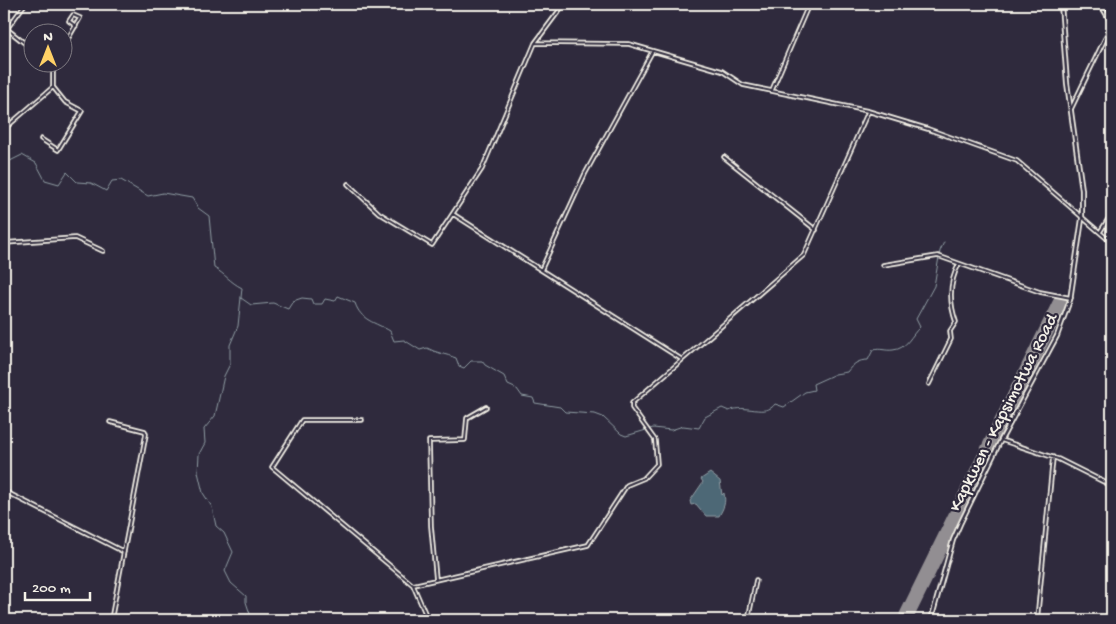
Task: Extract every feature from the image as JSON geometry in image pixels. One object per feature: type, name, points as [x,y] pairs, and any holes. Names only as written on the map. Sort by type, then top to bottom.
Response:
[{"type":"street","points":[[4,33],[25,4]]},
{"type":"street","points":[[348,184],[379,213],[428,245],[433,244],[482,168],[535,43],[564,4]]},
{"type":"street","points":[[772,90],[810,4]]},
{"type":"street","name":"Kapkwen - Kapsimotwa Road","points":[[932,619],[953,540],[1001,440],[1057,336],[1070,298],[1082,219],[1082,184],[1067,83],[1061,4]]},
{"type":"street","points":[[1071,109],[1112,24],[1100,4]]},
{"type":"street","points":[[1107,13],[1112,6]]},
{"type":"street","points":[[72,33],[76,26],[80,18],[73,15],[69,21],[76,26]]},
{"type":"street","points":[[8,29],[22,41]]},
{"type":"street","points":[[535,43],[629,44],[722,72],[743,85],[868,111],[912,123],[1017,161],[1112,244]]},
{"type":"street","points":[[541,270],[585,174],[652,51]]},
{"type":"street","points":[[40,139],[58,150],[82,111],[65,102],[53,87],[53,72]]},
{"type":"street","points":[[4,121],[9,125],[53,87]]},
{"type":"street","points":[[413,585],[588,545],[627,485],[644,478],[656,468],[658,456],[655,440],[631,406],[634,400],[801,258],[816,230],[868,111]]},
{"type":"street","points":[[724,157],[816,230]]},
{"type":"street","points":[[453,213],[681,360]]},
{"type":"street","points":[[1100,232],[1112,213]]},
{"type":"street","points":[[4,243],[75,238],[103,251]]},
{"type":"street","points":[[883,265],[938,256],[1040,292],[1070,298]]},
{"type":"street","points":[[929,384],[951,339],[950,331],[956,322],[952,309],[951,282],[959,264]]},
{"type":"street","points":[[436,580],[431,526],[429,441],[465,440],[467,418],[486,407]]},
{"type":"street","points":[[362,420],[302,420],[272,466],[413,585],[428,620]]},
{"type":"street","points":[[110,422],[146,432],[110,620]]},
{"type":"street","points":[[1001,440],[1053,457],[1112,486]]},
{"type":"street","points":[[1037,620],[1053,457]]},
{"type":"street","points":[[4,493],[8,493],[124,552]]},
{"type":"street","points":[[748,620],[756,580]]},
{"type":"street","points":[[932,619],[955,620]]},
{"type":"water","points":[[710,473],[720,481],[722,495],[724,493],[724,505],[719,516],[706,516],[696,504],[691,505],[690,501],[703,482],[701,479]]},
{"type":"waterway","points":[[4,159],[8,162],[22,155],[36,163],[45,180],[59,184],[67,172],[77,182],[91,183],[106,191],[112,181],[121,180],[148,196],[163,193],[192,198],[198,208],[209,216],[214,268],[242,288],[238,326],[230,345],[230,364],[224,376],[215,416],[204,429],[205,443],[199,454],[198,472],[203,493],[212,507],[216,526],[224,533],[233,552],[225,571],[231,583],[246,596],[252,620]]},
{"type":"waterway","points":[[241,298],[251,305],[273,303],[288,309],[293,301],[302,298],[311,299],[313,304],[322,304],[325,299],[335,301],[338,296],[355,303],[361,314],[390,331],[394,341],[404,340],[420,350],[427,348],[456,358],[459,366],[464,368],[471,361],[482,361],[485,365],[504,376],[508,385],[517,389],[522,396],[533,398],[535,403],[560,407],[565,412],[595,414],[603,417],[621,434],[626,436],[653,428],[671,430],[683,426],[699,428],[705,417],[722,408],[729,411],[742,408],[766,410],[775,404],[784,407],[805,392],[814,390],[813,384],[835,374],[847,372],[856,363],[868,360],[873,350],[893,350],[902,347],[920,327],[916,319],[934,286],[940,251],[944,242]]},
{"type":"runway","points":[[907,615],[1061,301]]}]
